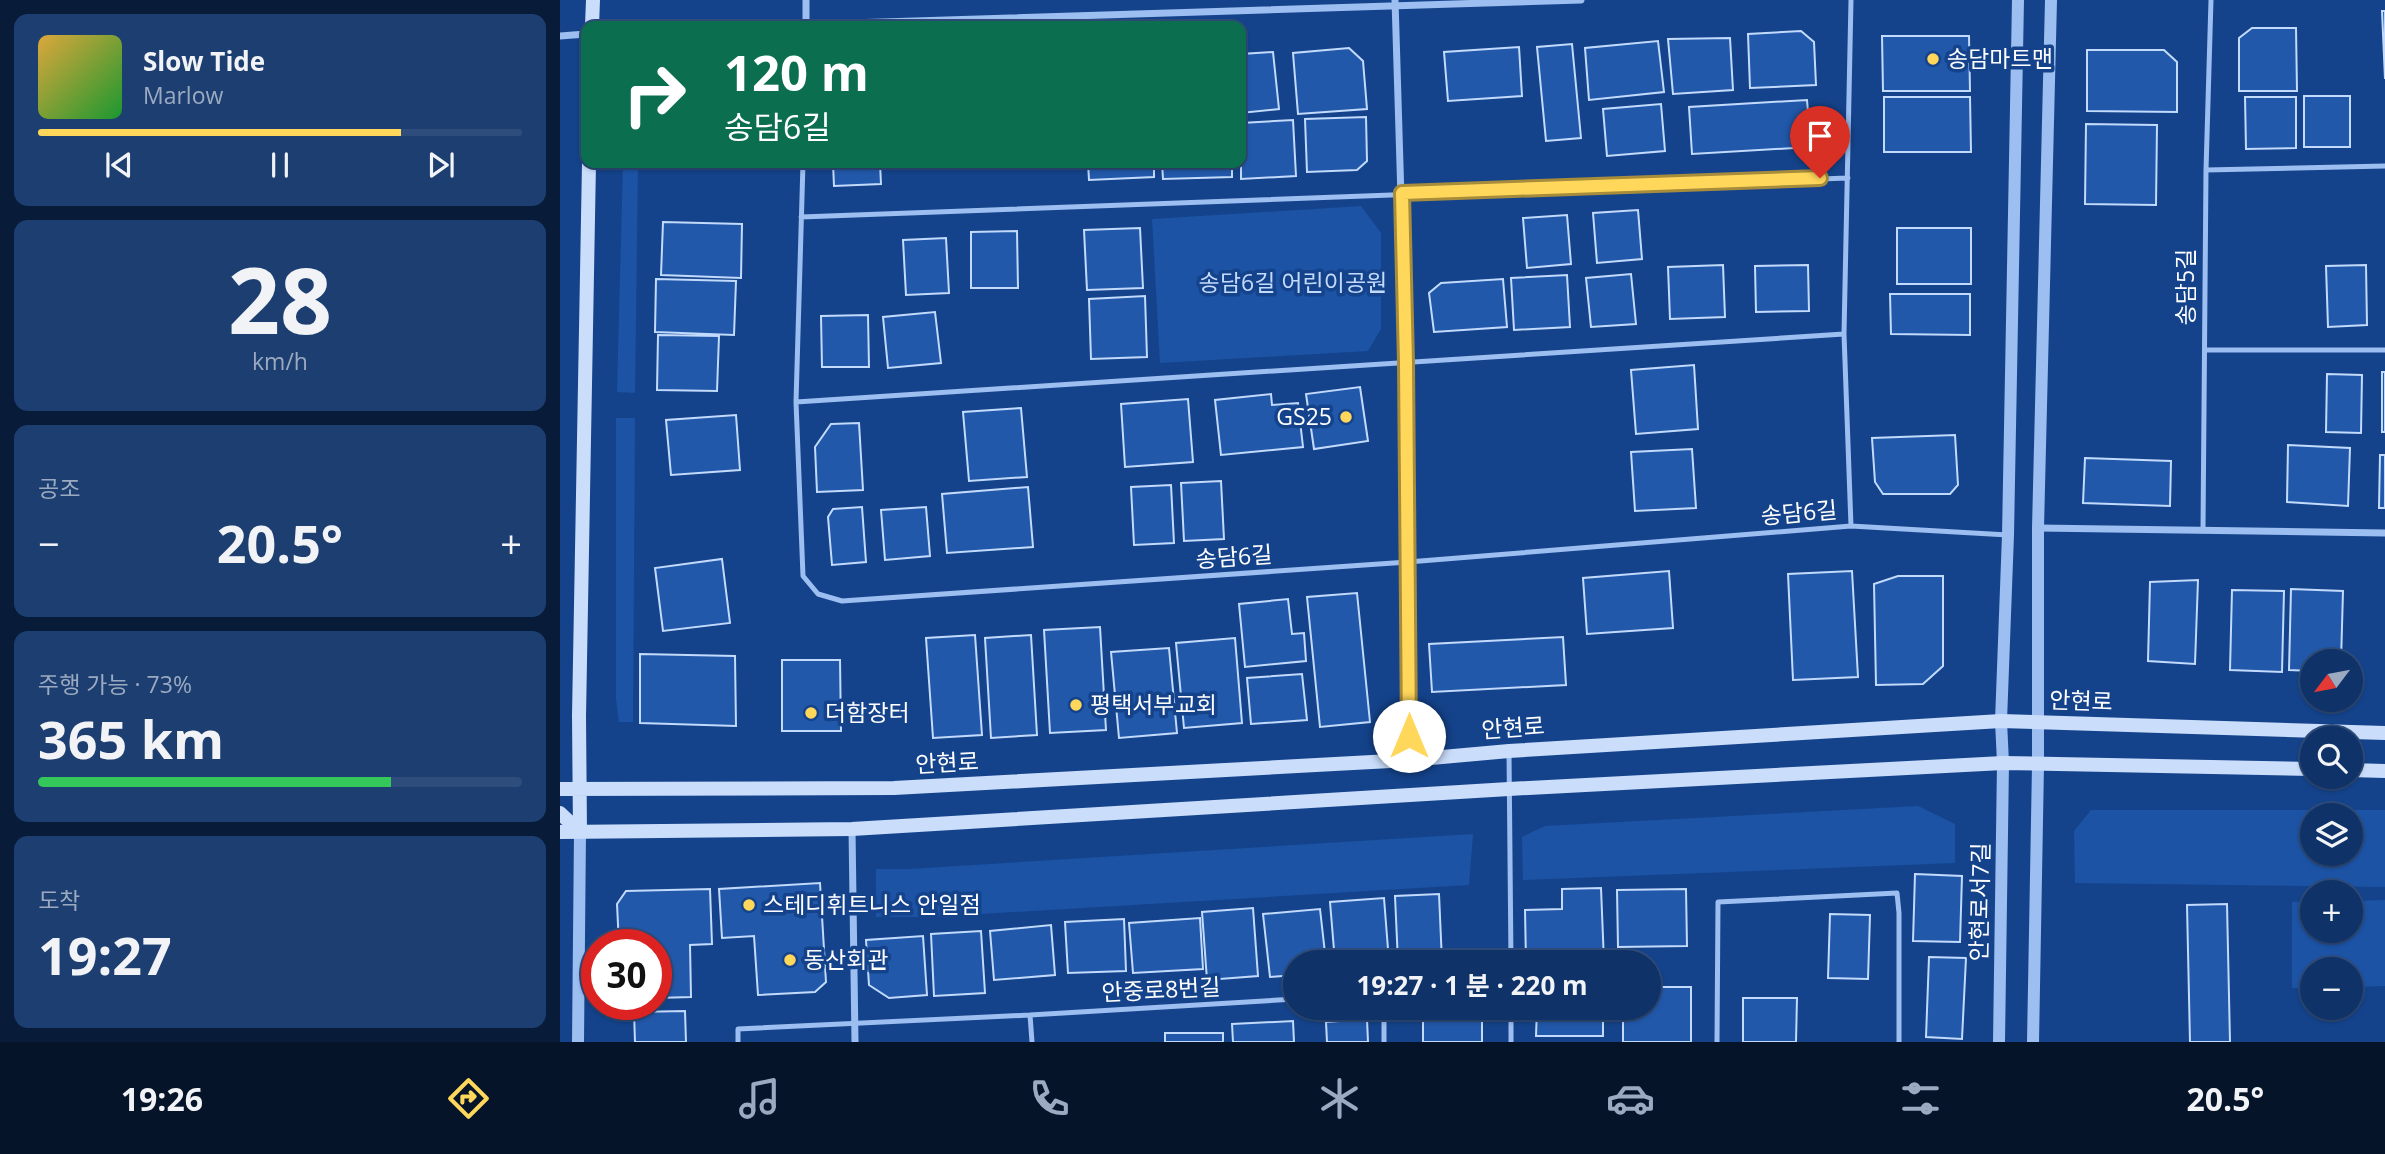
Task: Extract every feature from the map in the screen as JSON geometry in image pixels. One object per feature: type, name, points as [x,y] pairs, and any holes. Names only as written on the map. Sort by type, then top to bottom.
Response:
[{"type":"main road","points":[[592,21],[593,0]]},
{"type":"main road","points":[[580,832],[579,702],[589,168]]},
{"type":"main road","name":"안현로","points":[[560,789],[894,788],[1409,760],[1509,751],[2001,721],[2385,733]]},
{"type":"main road","points":[[560,832],[852,829],[1508,789],[2003,763],[2300,769]]},
{"type":"main road","points":[[2363,770],[2385,771]]},
{"type":"main road","points":[[560,813],[580,832]]},
{"type":"street","points":[[806,0],[806,21]]},
{"type":"street","points":[[918,21],[1581,0]]},
{"type":"street","name":"안현로서7길","points":[[1999,1042],[2003,763],[2001,721],[2008,535],[2018,0]]},
{"type":"street","points":[[2033,1042],[2038,765],[2038,528],[2051,0]]},
{"type":"street","points":[[1395,4],[1406,363],[1409,760]]},
{"type":"street","points":[[560,36],[581,34]]},
{"type":"street","points":[[2038,528],[2385,533]]},
{"type":"street","points":[[852,829],[855,1042]]},
{"type":"street","points":[[578,1042],[580,832]]},
{"type":"lane","name":"송담6길","points":[[1850,526],[1844,334],[1851,0]]},
{"type":"lane","name":"송담5길","points":[[2211,0],[2204,350],[2385,350]]},
{"type":"lane","points":[[2206,170],[2385,166]]},
{"type":"lane","name":"송담6길","points":[[803,168],[796,402],[803,576],[818,594],[842,601],[1408,562],[1850,526],[2008,535]]},
{"type":"lane","points":[[802,217],[1848,178]]},
{"type":"lane","points":[[796,402],[1844,334]]},
{"type":"lane","points":[[2203,531],[2204,350]]},
{"type":"lane","points":[[1509,751],[1511,950]]},
{"type":"lane","points":[[1717,1042],[1718,902],[1897,893],[1899,1042]]},
{"type":"lane","name":"안중로8번길","points":[[738,1042],[738,1029],[1283,1000]]},
{"type":"lane","points":[[1030,1015],[1032,1042]]},
{"type":"lane","points":[[1384,1020],[1384,1042]]},
{"type":"lane","points":[[1511,1020],[1511,1042]]},
{"type":"green space","points":[[623,168],[638,168],[635,393],[617,392]]},
{"type":"green space","name":"송담6길 어린이공원","points":[[1361,206],[1381,233],[1381,329],[1368,351],[1160,363],[1152,219]]},
{"type":"green space","points":[[616,418],[635,418],[633,722],[619,722],[616,699]]},
{"type":"green space","points":[[1918,806],[1955,824],[1955,863],[1523,880],[1522,837],[1545,826]]},
{"type":"green space","points":[[2091,810],[2300,810],[2300,866],[2363,866],[2363,810],[2385,810],[2385,887],[2363,887],[2363,880],[2300,880],[2300,886],[2075,883],[2074,831]]},
{"type":"green space","points":[[1473,834],[1469,885],[931,917],[876,917],[876,869]]},
{"type":"green space","points":[[2385,900],[2385,986],[2363,987],[2363,957],[2300,957],[2300,988],[2292,988],[2292,902],[2300,902],[2300,943],[2363,943],[2363,901]]},
{"type":"building","points":[[2382,11],[2385,11],[2385,79]]},
{"type":"building","points":[[2252,28],[2296,28],[2297,91],[2239,91],[2239,38]]},
{"type":"building","points":[[1801,31],[1814,42],[1816,85],[1750,88],[1748,34]]},
{"type":"building","points":[[1882,36],[1969,36],[1970,91],[1883,91]]},
{"type":"building","points":[[1730,38],[1733,90],[1673,94],[1668,39]]},
{"type":"building","points":[[1658,41],[1664,92],[1589,100],[1585,48]]},
{"type":"building","points":[[1572,44],[1581,138],[1546,141],[1537,47]]},
{"type":"building","points":[[1519,47],[1522,96],[1448,101],[1444,52]]},
{"type":"building","points":[[1349,48],[1363,61],[1367,109],[1298,114],[1293,53]]},
{"type":"building","points":[[2087,50],[2164,50],[2177,62],[2177,112],[2087,111]]},
{"type":"building","points":[[1273,52],[1279,109],[1246,112],[1246,54]]},
{"type":"building","points":[[2304,96],[2350,96],[2350,147],[2304,147]]},
{"type":"building","points":[[1884,97],[1970,97],[1971,152],[1884,152]]},
{"type":"building","points":[[2245,97],[2296,97],[2296,148],[2246,149]]},
{"type":"building","points":[[1807,100],[1810,136],[1794,148],[1692,154],[1689,107]]},
{"type":"building","points":[[1661,104],[1665,151],[1607,156],[1603,109]]},
{"type":"building","points":[[1366,117],[1367,161],[1357,170],[1307,172],[1305,119]]},
{"type":"building","points":[[1293,120],[1296,176],[1241,179],[1241,168],[1246,168],[1246,123]]},
{"type":"building","points":[[2086,124],[2157,125],[2156,205],[2085,204]]},
{"type":"building","points":[[833,168],[880,168],[881,184],[834,186]]},
{"type":"building","points":[[1088,168],[1154,168],[1154,177],[1089,180]]},
{"type":"building","points":[[1162,168],[1232,168],[1232,177],[1163,179]]},
{"type":"building","points":[[1638,210],[1642,259],[1597,263],[1593,213]]},
{"type":"building","points":[[1567,215],[1571,264],[1527,268],[1523,218]]},
{"type":"building","points":[[663,222],[742,224],[741,278],[661,275]]},
{"type":"building","points":[[1140,228],[1143,288],[1087,290],[1084,230]]},
{"type":"building","points":[[1897,228],[1971,228],[1971,284],[1897,284]]},
{"type":"building","points":[[1017,231],[1018,288],[971,288],[971,232]]},
{"type":"building","points":[[946,238],[949,293],[906,295],[903,240]]},
{"type":"building","points":[[1723,265],[1725,317],[1670,319],[1668,267]]},
{"type":"building","points":[[1808,265],[1809,311],[1756,312],[1755,266]]},
{"type":"building","points":[[2366,265],[2367,325],[2328,327],[2326,266]]},
{"type":"building","points":[[1631,274],[1636,324],[1591,327],[1586,278]]},
{"type":"building","points":[[1567,275],[1570,327],[1514,330],[1511,278]]},
{"type":"building","points":[[656,279],[736,281],[734,335],[655,332]]},
{"type":"building","points":[[1503,279],[1507,327],[1434,332],[1429,293],[1441,283]]},
{"type":"building","points":[[1890,294],[1970,294],[1970,335],[1891,334]]},
{"type":"building","points":[[1145,296],[1147,357],[1091,359],[1089,299]]},
{"type":"building","points":[[935,312],[941,363],[888,368],[883,317]]},
{"type":"building","points":[[868,315],[869,367],[822,367],[821,316]]},
{"type":"building","points":[[658,335],[719,336],[717,391],[657,390]]},
{"type":"building","points":[[1694,365],[1698,429],[1636,434],[1631,370]]},
{"type":"building","points":[[2382,372],[2385,372],[2385,432],[2382,432]]},
{"type":"building","points":[[2327,374],[2362,375],[2361,433],[2326,432]]},
{"type":"building","points":[[1360,387],[1368,441],[1314,449],[1306,394]]},
{"type":"building","points":[[1271,394],[1272,405],[1298,403],[1303,447],[1221,455],[1215,400]]},
{"type":"building","points":[[1188,399],[1193,462],[1125,467],[1121,404]]},
{"type":"building","points":[[1021,408],[1027,477],[969,481],[963,412]]},
{"type":"building","points":[[736,415],[740,470],[671,475],[666,420]]},
{"type":"building","points":[[859,423],[863,490],[817,492],[815,447],[831,424]]},
{"type":"building","points":[[1955,435],[1958,485],[1950,494],[1883,494],[1875,482],[1872,438]]},
{"type":"building","points":[[2288,445],[2350,448],[2348,506],[2287,502]]},
{"type":"building","points":[[1692,449],[1696,508],[1635,511],[1631,452]]},
{"type":"building","points":[[2380,455],[2385,455],[2385,508],[2379,508]]},
{"type":"building","points":[[2085,458],[2171,461],[2170,506],[2083,503]]},
{"type":"building","points":[[1221,481],[1224,539],[1184,541],[1181,483]]},
{"type":"building","points":[[1171,485],[1174,543],[1134,545],[1131,487]]},
{"type":"building","points":[[1028,487],[1033,547],[947,553],[942,494]]},
{"type":"building","points":[[862,507],[866,562],[832,565],[828,517],[833,509]]},
{"type":"building","points":[[926,507],[930,556],[885,560],[881,510]]},
{"type":"building","points":[[722,559],[730,623],[663,631],[655,568]]},
{"type":"building","points":[[1669,571],[1673,628],[1587,634],[1583,578]]},
{"type":"building","points":[[1852,571],[1858,677],[1793,680],[1788,574]]},
{"type":"building","points":[[1898,576],[1943,576],[1943,666],[1923,684],[1876,685],[1874,584]]},
{"type":"building","points":[[2198,580],[2195,664],[2148,661],[2150,582]]},
{"type":"building","points":[[2291,589],[2343,591],[2341,649],[2300,649],[2300,670],[2289,670]]},
{"type":"building","points":[[2232,590],[2284,591],[2282,672],[2230,670]]},
{"type":"building","points":[[1357,593],[1370,722],[1320,727],[1307,597]]},
{"type":"building","points":[[1288,599],[1292,634],[1304,633],[1306,661],[1245,667],[1239,604]]},
{"type":"building","points":[[1100,627],[1106,730],[1050,733],[1044,630]]},
{"type":"building","points":[[975,635],[982,735],[933,738],[926,638]]},
{"type":"building","points":[[1031,635],[1037,735],[991,738],[985,638]]},
{"type":"building","points":[[1563,637],[1566,685],[1432,692],[1429,644]]},
{"type":"building","points":[[1235,638],[1242,723],[1184,728],[1176,643]]},
{"type":"building","points":[[1169,648],[1177,733],[1119,738],[1111,652]]},
{"type":"building","points":[[640,654],[735,656],[736,726],[640,723]]},
{"type":"building","points":[[782,660],[840,660],[841,731],[782,731]]},
{"type":"building","points":[[1302,674],[1307,720],[1251,724],[1247,678]]},
{"type":"building","points":[[1915,874],[1962,876],[1960,942],[1913,941]]},
{"type":"building","name":"동산회관","points":[[820,883],[826,982],[815,992],[758,995],[754,936],[722,938],[719,889]]},
{"type":"building","points":[[1601,888],[1604,950],[1526,950],[1525,910],[1562,909],[1562,889]]},
{"type":"building","points":[[710,889],[712,944],[690,945],[691,997],[672,998],[672,929],[618,929],[617,904],[626,891]]},
{"type":"building","points":[[1686,889],[1687,946],[1618,947],[1617,890]]},
{"type":"building","points":[[1439,894],[1441,950],[1397,950],[1395,896]]},
{"type":"building","points":[[1384,898],[1388,950],[1334,950],[1330,902]]},
{"type":"building","points":[[2227,904],[2230,1042],[2190,1042],[2187,905]]},
{"type":"building","points":[[1253,908],[1258,976],[1207,980],[1202,912]]},
{"type":"building","points":[[1320,909],[1325,950],[1283,950],[1283,976],[1270,977],[1263,914]]},
{"type":"building","points":[[1830,914],[1870,915],[1868,979],[1828,978]]},
{"type":"building","points":[[1200,918],[1203,969],[1133,973],[1129,923]]},
{"type":"building","points":[[1124,919],[1126,971],[1068,973],[1065,922]]},
{"type":"building","points":[[1051,925],[1055,975],[994,980],[990,931]]},
{"type":"building","points":[[981,931],[985,993],[934,996],[931,934]]},
{"type":"building","points":[[923,936],[927,995],[889,998],[869,985],[866,940]]},
{"type":"building","points":[[1929,957],[1966,958],[1962,1039],[1926,1037]]},
{"type":"building","points":[[1661,987],[1691,987],[1691,1042],[1623,1042],[1623,1020],[1661,1020]]},
{"type":"building","points":[[1743,998],[1797,998],[1796,1042],[1743,1042]]},
{"type":"building","points":[[672,1011],[685,1011],[686,1042],[635,1042],[634,1020],[672,1020]]},
{"type":"building","points":[[1367,1020],[1368,1042],[1327,1042],[1326,1022]]},
{"type":"building","points":[[1423,1020],[1482,1020],[1482,1042],[1423,1042]]},
{"type":"building","points":[[1537,1020],[1603,1020],[1603,1036],[1536,1036]]},
{"type":"building","points":[[1293,1021],[1294,1042],[1233,1042],[1232,1024]]},
{"type":"building","points":[[1165,1033],[1223,1033],[1223,1042],[1165,1042]]},
{"type":"place","name":"송담마트맨","points":[[1933,59]]},
{"type":"place","name":"GS25","points":[[1346,417]]},
{"type":"place","name":"평택서부교회","points":[[1076,705]]},
{"type":"place","name":"더함장터","points":[[811,713]]},
{"type":"place","name":"스테디휘트니스 안일점","points":[[749,905]]},
{"type":"place","name":"동산회관","points":[[790,960]]},
{"type":"route","points":[[1409,736],[1402,193],[1820,178]]}]
